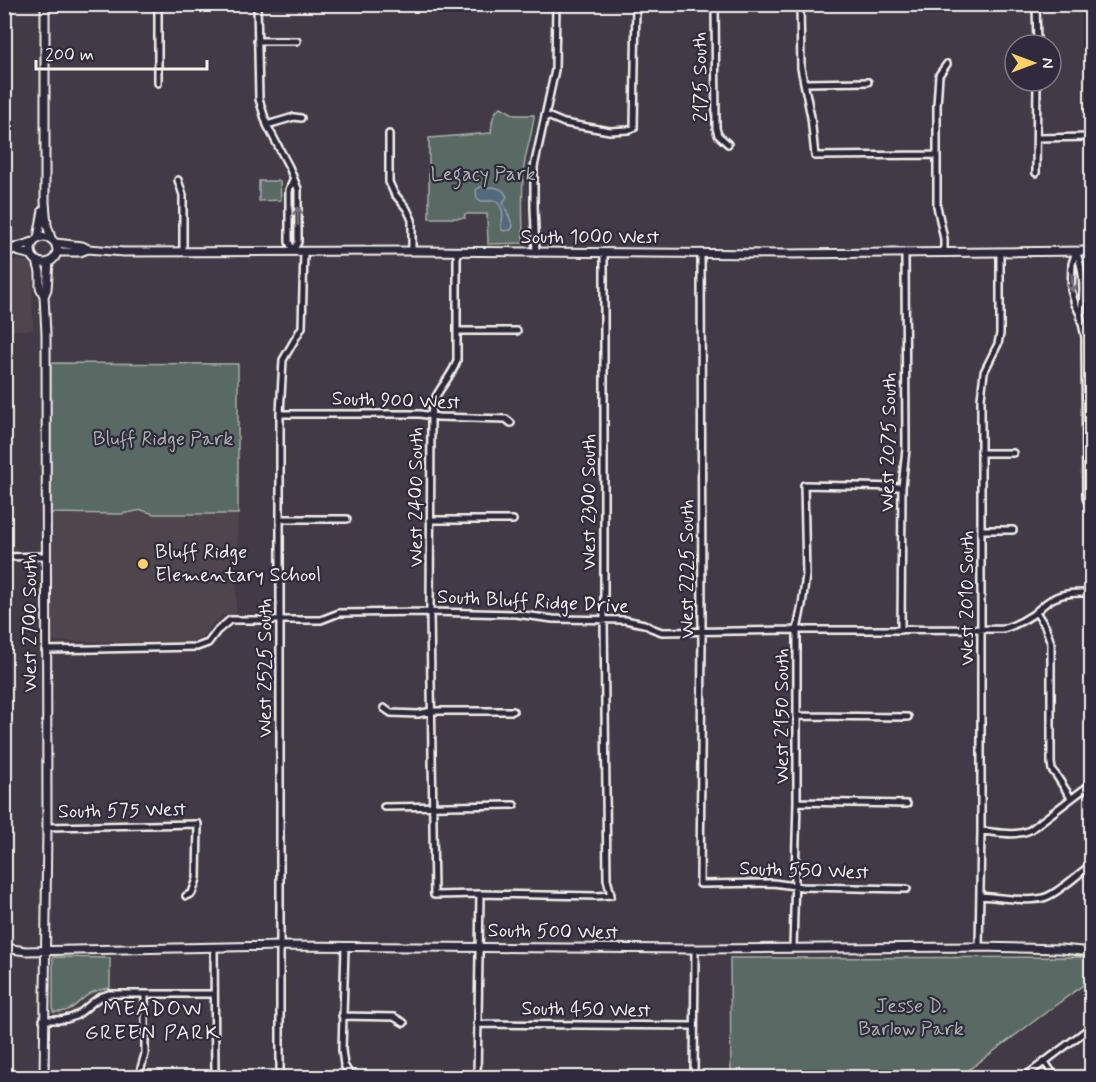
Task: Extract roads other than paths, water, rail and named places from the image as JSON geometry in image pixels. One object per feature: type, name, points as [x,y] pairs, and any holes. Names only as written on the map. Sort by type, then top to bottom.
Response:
[{"type":"main road","points":[[8,249],[35,258],[41,263],[55,258],[57,252],[47,225],[45,202],[45,4]]},
{"type":"main road","points":[[35,258],[31,249],[36,240],[45,202]]},
{"type":"main road","points":[[8,249],[44,236],[53,241]]},
{"type":"main road","name":"South 1000 West","points":[[53,241],[87,249],[124,252],[905,254],[1092,251]]},
{"type":"main road","name":"South 1000 West","points":[[57,252],[80,252],[87,249]]},
{"type":"main road","name":"West 2700 South","points":[[35,258],[40,287],[44,296],[46,334],[47,827],[44,1077]]},
{"type":"main road","name":"West 2700 South","points":[[44,296],[47,289],[49,262]]},
{"type":"main road","name":"South 500 West","points":[[4,948],[26,951],[281,946],[696,950],[979,947],[1092,952]]},
{"type":"street","points":[[158,4],[158,83]]},
{"type":"street","points":[[257,4],[259,99],[267,125],[298,189],[298,242],[293,251]]},
{"type":"street","points":[[536,253],[534,167],[555,70],[556,4]]},
{"type":"street","points":[[545,115],[564,123],[610,131],[634,128],[636,4]]},
{"type":"street","name":"2175 South","points":[[715,4],[716,128],[718,135],[728,144]]},
{"type":"street","points":[[800,4],[801,68],[811,117],[815,156],[937,155]]},
{"type":"street","points":[[1036,4],[1037,33]]},
{"type":"street","points":[[257,41],[297,41]]},
{"type":"street","points":[[944,253],[944,240],[937,206],[937,106],[939,75],[947,64]]},
{"type":"street","points":[[805,83],[868,82]]},
{"type":"street","points":[[1036,173],[1037,93]]},
{"type":"street","points":[[267,125],[294,117],[301,118]]},
{"type":"street","points":[[389,134],[389,182],[394,194],[407,208],[412,220],[412,251]]},
{"type":"street","points":[[1038,138],[1092,137]]},
{"type":"street","points":[[178,180],[183,195],[183,252]]},
{"type":"street","name":"West 2525 South","points":[[280,1077],[280,414],[283,360],[302,327],[304,251]]},
{"type":"street","points":[[1076,251],[1081,263],[1080,314]]},
{"type":"street","points":[[1076,251],[1072,264],[1071,290],[1084,328],[1089,368],[1086,498],[1090,506]]},
{"type":"street","name":"West 2400 South","points":[[457,252],[457,361],[453,373],[434,400],[431,417],[430,612],[434,895],[480,894]]},
{"type":"street","name":"West 2010 South","points":[[979,947],[982,381],[1000,334],[1000,252]]},
{"type":"street","name":"West 2300 South","points":[[480,894],[597,896],[611,894],[607,879],[604,620],[604,254]]},
{"type":"street","name":"West 2225 South","points":[[700,884],[701,254]]},
{"type":"street","name":"West 2075 South","points":[[901,630],[902,487],[906,449],[905,254]]},
{"type":"street","points":[[458,331],[517,332]]},
{"type":"street","name":"South 900 West","points":[[280,414],[420,414],[431,417],[506,419],[511,423]]},
{"type":"street","points":[[982,453],[1012,453]]},
{"type":"street","name":"West 2150 South","points":[[793,948],[797,802],[797,630],[806,575],[804,485],[902,487]]},
{"type":"street","points":[[280,519],[347,519]]},
{"type":"street","points":[[430,520],[513,520]]},
{"type":"street","points":[[982,530],[1013,530]]},
{"type":"street","points":[[4,557],[46,556]]},
{"type":"street","name":"South Bluff Ridge Drive","points":[[45,650],[197,647],[208,643],[230,620],[321,620],[339,613],[516,614],[553,619],[634,621],[662,632],[1003,629],[1014,626],[1036,612],[1046,602],[1063,595],[1092,593]]},
{"type":"street","points":[[1036,612],[1045,626],[1051,643],[1052,770],[1071,798]]},
{"type":"street","points":[[384,708],[391,713],[418,714],[432,711],[513,711]]},
{"type":"street","points":[[798,716],[908,717]]},
{"type":"street","points":[[981,831],[1025,833],[1092,783]]},
{"type":"street","points":[[797,802],[907,804]]},
{"type":"street","points":[[384,807],[514,805]]},
{"type":"street","name":"South 575 West","points":[[47,827],[198,824],[197,879],[192,893],[186,896]]},
{"type":"street","points":[[980,896],[1035,899],[1045,897],[1092,864]]},
{"type":"street","name":"South 550 West","points":[[700,884],[773,883],[795,887],[907,889]]},
{"type":"street","points":[[477,1077],[480,894]]},
{"type":"street","points":[[345,946],[342,1050],[344,1065],[352,1077]]},
{"type":"street","points":[[214,947],[214,1077]]},
{"type":"street","points":[[694,1077],[696,950]]},
{"type":"street","points":[[43,1020],[70,1018],[101,996],[109,994],[214,994]]},
{"type":"street","points":[[141,1068],[145,1054],[145,994]]},
{"type":"street","points":[[342,1016],[394,1017],[404,1023]]},
{"type":"street","name":"South 450 West","points":[[477,1024],[694,1026]]},
{"type":"street","points":[[1023,1077],[1092,1026]]},
{"type":"street","points":[[1044,1062],[1056,1077]]},
{"type":"water","points":[[480,187],[496,188],[505,193],[507,197],[503,202],[513,226],[511,230],[503,231],[501,227],[502,210],[496,201],[481,201],[477,198],[476,190]]},
{"type":"place","name":"Bluff Ridge Elementary School","points":[[143,564]]},
{"type":"district","name":"MEADOW GREEN PARK","points":[[153,1021]]},
{"type":"park label","name":"Legacy Park","points":[[483,174]]},
{"type":"park label","name":"Bluff Ridge Park","points":[[163,439]]},
{"type":"park label","name":"Jesse D. Barlow Park","points":[[911,1018]]}]
